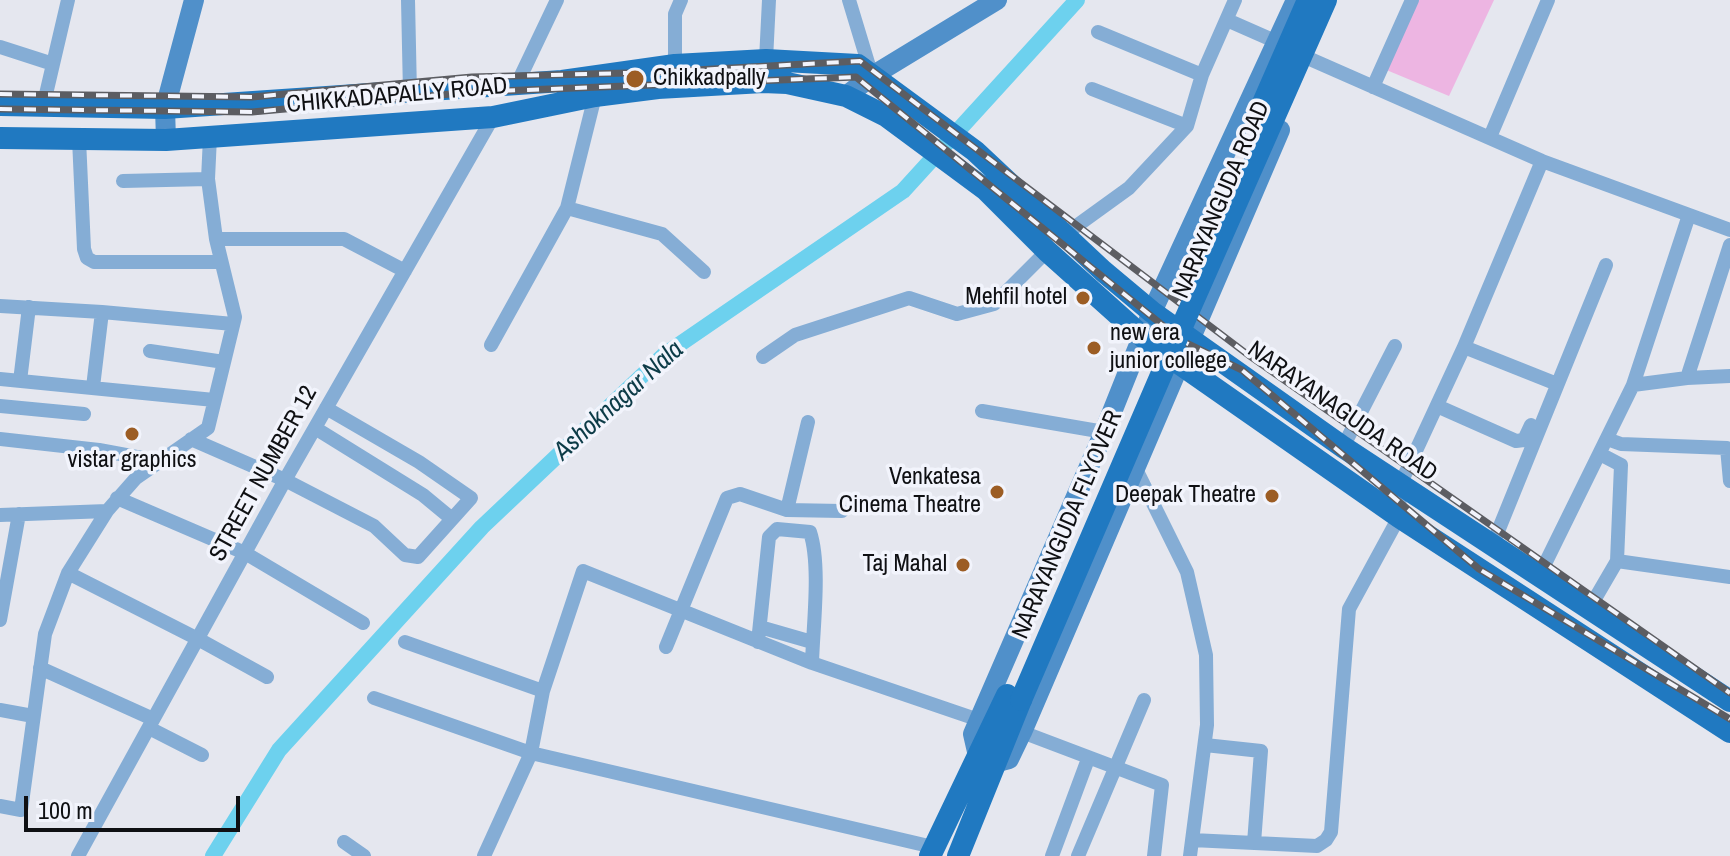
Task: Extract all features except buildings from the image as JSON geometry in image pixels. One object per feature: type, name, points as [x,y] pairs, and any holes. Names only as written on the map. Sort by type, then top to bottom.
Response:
[{"type":"main road","name":"NARAYANGUDA FLYOVER","points":[[1014,698],[1308,0]]},
{"type":"main road","name":"NARAYANGUDA FLYOVER","points":[[986,760],[1326,0]]},
{"type":"main road","name":"CHIKKADAPALLY ROAD","points":[[0,105],[165,108],[562,81],[675,65],[766,60],[858,65],[872,76]]},
{"type":"main road","name":"NARAYANAGUDA ROAD","points":[[872,76],[975,151],[1152,312],[1343,447],[1730,701]]},
{"type":"main road","name":"CHIKKADAPALLY ROAD","points":[[0,138],[166,140],[210,137],[493,117],[595,96],[658,88],[787,83],[846,96],[886,116],[986,190],[1047,251]]},
{"type":"main road","points":[[1047,251],[1143,337],[1180,364],[1399,517],[1730,732]]},
{"type":"main road","points":[[932,852],[986,760]]},
{"type":"main road","points":[[958,856],[986,760]]},
{"type":"street","points":[[43,107],[68,0]]},
{"type":"street","points":[[166,140],[165,108],[194,0]]},
{"type":"street","points":[[408,0],[410,93]]},
{"type":"street","points":[[517,84],[557,0]]},
{"type":"street","points":[[675,65],[675,14],[681,0]]},
{"type":"street","points":[[766,60],[769,0]]},
{"type":"street","points":[[849,0],[872,76]]},
{"type":"street","points":[[846,96],[872,76],[997,0]]},
{"type":"street","points":[[1064,235],[1129,188],[1187,126],[1202,75],[1235,0]]},
{"type":"street","name":"NARAYANGUDA ROAD","points":[[1296,0],[1152,312],[1104,432],[973,734],[986,760],[1009,759],[1022,732],[1336,0]]},
{"type":"street","points":[[1373,87],[1412,0]]},
{"type":"street","points":[[1490,137],[1548,0]]},
{"type":"street","points":[[1227,20],[1542,161],[1730,230]]},
{"type":"street","points":[[1098,32],[1202,75]]},
{"type":"street","points":[[0,47],[53,64]]},
{"type":"street","points":[[1092,89],[1187,126]]},
{"type":"street","points":[[491,345],[567,208],[595,96]]},
{"type":"street","name":"STREET NUMBER 12","points":[[78,856],[285,480],[493,117]]},
{"type":"street","points":[[0,806],[21,810],[45,634],[68,573],[107,511],[136,478],[208,428],[235,317],[216,239],[208,179],[210,137]]},
{"type":"street","points":[[79,139],[87,258],[94,262],[221,262]]},
{"type":"street","points":[[1192,840],[1317,846],[1331,832],[1349,609],[1399,517],[1400,485],[1464,347],[1542,161]]},
{"type":"street","points":[[123,181],[208,179]]},
{"type":"street","points":[[567,208],[662,234],[704,272]]},
{"type":"street","points":[[1539,576],[1633,385],[1689,215]]},
{"type":"street","points":[[216,239],[344,239],[405,271]]},
{"type":"street","points":[[1687,378],[1730,245]]},
{"type":"street","points":[[763,357],[795,335],[909,298],[957,314],[994,304],[1047,251]]},
{"type":"street","points":[[1437,406],[1524,440],[1606,265]]},
{"type":"street","points":[[0,306],[233,324]]},
{"type":"street","points":[[20,381],[29,307]]},
{"type":"street","points":[[93,387],[102,312]]},
{"type":"street","points":[[1343,447],[1395,346]]},
{"type":"street","points":[[1464,347],[1553,383]]},
{"type":"street","points":[[150,351],[224,362]]},
{"type":"street","points":[[1633,385],[1730,376]]},
{"type":"street","points":[[0,379],[214,400]]},
{"type":"street","points":[[1492,546],[1553,383]]},
{"type":"street","points":[[0,406],[84,414]]},
{"type":"street","points":[[191,439],[285,480],[374,526],[405,555],[418,557],[471,498],[419,462],[326,408]]},
{"type":"street","points":[[982,411],[1104,432]]},
{"type":"street","points":[[787,510],[808,422]]},
{"type":"street","points":[[315,428],[423,495],[452,519]]},
{"type":"street","points":[[0,439],[99,450],[158,461]]},
{"type":"street","points":[[1607,439],[1621,444],[1727,448],[1730,481]]},
{"type":"street","points":[[1589,609],[1617,561],[1621,465],[1600,454]]},
{"type":"street","points":[[1135,467],[1187,572],[1206,655],[1207,725],[1190,856]]},
{"type":"street","points":[[666,647],[727,498],[740,494],[787,510],[842,511]]},
{"type":"street","points":[[117,498],[245,553],[363,623]]},
{"type":"street","points":[[0,515],[107,511]]},
{"type":"street","points":[[0,620],[19,514]]},
{"type":"street","points":[[759,634],[769,537],[777,529],[810,532],[815,560],[812,663]]},
{"type":"street","points":[[1617,561],[1730,577]]},
{"type":"street","points":[[484,856],[531,753],[543,691],[583,571],[683,611],[759,634],[812,642]]},
{"type":"street","points":[[68,573],[267,677]]},
{"type":"street","points":[[759,634],[812,663],[979,720]]},
{"type":"street","points":[[405,642],[543,691]]},
{"type":"street","points":[[40,668],[151,723],[202,755]]},
{"type":"street","points":[[374,698],[531,753],[932,852]]},
{"type":"street","points":[[1078,856],[1144,700]]},
{"type":"street","points":[[0,710],[33,716]]},
{"type":"street","points":[[1022,732],[1162,785],[1154,856]]},
{"type":"street","points":[[1205,745],[1261,751],[1254,843]]},
{"type":"street","points":[[1052,856],[1088,759]]},
{"type":"street","points":[[344,842],[364,856]]},
{"type":"shaded area","points":[[1416,0],[1494,0],[1449,96],[1384,69]]},
{"type":"waterway","name":"Ashoknagar Nala","points":[[213,856],[279,750],[482,527],[664,355],[903,191],[1077,0]]},
{"type":"railway","points":[[659,72],[860,61],[1251,357],[1730,693]]},
{"type":"railway","points":[[0,94],[252,97],[472,77],[627,73]]},
{"type":"railway","points":[[0,109],[252,112],[473,92],[856,77],[1182,341],[1242,370],[1479,569],[1730,719]]},
{"type":"place","name":"Chikkadpally","points":[[635,79]]},
{"type":"place","name":"Mehfil hotel","points":[[1083,298]]},
{"type":"place","name":"new era junior college","points":[[1094,348]]},
{"type":"place","name":"vistar graphics","points":[[132,434]]},
{"type":"place","name":"Venkatesa Cinema Theatre","points":[[997,492]]},
{"type":"place","name":"Deepak Theatre","points":[[1272,496]]},
{"type":"place","name":"Taj Mahal","points":[[963,565]]}]
